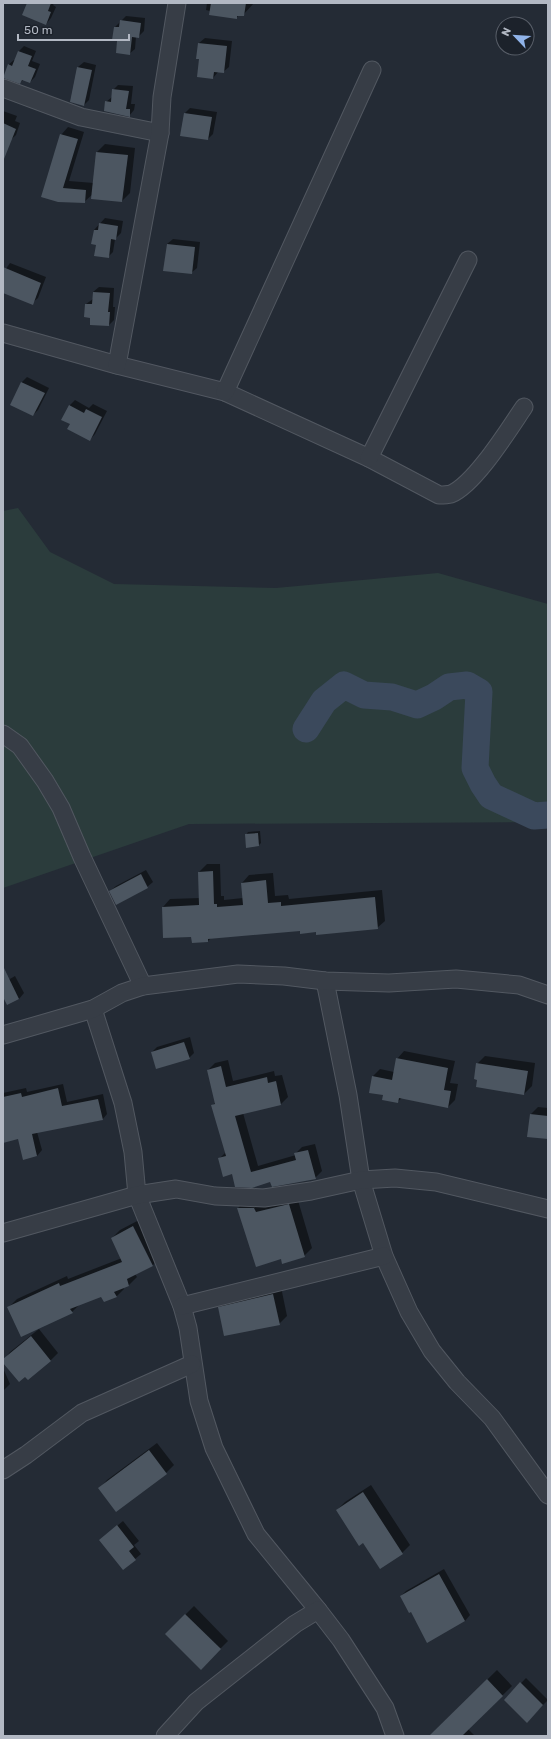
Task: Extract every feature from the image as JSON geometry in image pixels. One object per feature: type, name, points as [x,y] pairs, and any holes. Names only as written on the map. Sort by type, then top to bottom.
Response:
[{"type":"street","points":[[116,365],[160,133],[162,97],[177,3]]},
{"type":"street","points":[[225,392],[372,70]]},
{"type":"street","points":[[3,88],[81,117],[160,133]]},
{"type":"street","points":[[368,458],[468,260]]},
{"type":"street","points":[[3,333],[116,365],[225,392],[368,458],[439,495],[450,494],[465,485],[499,445],[524,407]]},
{"type":"street","points":[[3,734],[20,746],[45,781],[61,808],[143,986]]},
{"type":"street","points":[[3,1035],[93,1009],[122,993],[143,986],[238,974],[284,976],[325,981],[389,983],[456,980],[519,985],[548,995]]},
{"type":"street","points":[[325,981],[348,1095],[361,1180],[384,1256],[409,1312],[432,1351],[457,1382],[492,1418],[548,1495]]},
{"type":"street","points":[[93,1009],[123,1103],[133,1152],[137,1195],[182,1306],[188,1328],[192,1364],[199,1401],[214,1448],[256,1534],[318,1610],[344,1645],[385,1708],[395,1736]]},
{"type":"street","points":[[3,1233],[137,1195],[176,1190],[215,1196],[264,1198],[311,1191],[361,1180],[395,1178],[436,1182],[548,1209]]},
{"type":"street","points":[[182,1306],[384,1256]]},
{"type":"street","points":[[3,1470],[82,1414],[192,1364]]},
{"type":"street","points":[[165,1736],[196,1702],[295,1624],[318,1610]]},
{"type":"shaded area","points":[[18,508],[50,552],[114,584],[276,588],[438,573],[548,604],[548,824],[538,822],[189,824],[3,888],[3,511]]},
{"type":"building","points":[[27,3],[51,3],[48,11],[51,12],[46,25],[22,15]]},
{"type":"building","points":[[211,3],[246,3],[244,16],[237,16],[237,19],[209,15]]},
{"type":"building","points":[[120,20],[141,23],[139,38],[132,37],[130,55],[116,53],[117,41],[112,40],[114,27],[119,27]]},
{"type":"building","points":[[198,43],[227,46],[224,73],[214,72],[213,79],[197,77],[199,59],[196,59]]},
{"type":"building","points":[[18,51],[32,56],[28,66],[36,69],[30,83],[22,80],[20,84],[3,78],[8,64],[12,66]]},
{"type":"building","points":[[77,67],[92,70],[84,106],[70,102]]},
{"type":"building","points":[[112,89],[129,91],[126,109],[130,109],[130,117],[104,111],[105,101],[111,102]]},
{"type":"building","points":[[184,113],[212,117],[208,140],[180,136]]},
{"type":"building","points":[[3,123],[16,129],[4,159],[3,159]]},
{"type":"building","points":[[60,134],[78,139],[63,188],[86,190],[85,203],[58,202],[41,197]]},
{"type":"building","points":[[96,152],[128,155],[122,202],[91,199]]},
{"type":"building","points":[[99,223],[118,226],[116,240],[111,239],[109,258],[94,256],[96,245],[91,244],[94,230],[98,230]]},
{"type":"building","points":[[167,244],[195,247],[192,274],[163,271]]},
{"type":"building","points":[[3,267],[41,283],[33,305],[3,293]]},
{"type":"building","points":[[93,292],[110,293],[108,312],[110,312],[109,326],[90,325],[90,318],[84,317],[85,304],[92,304]]},
{"type":"building","points":[[21,382],[45,393],[33,416],[10,405]]},
{"type":"building","points":[[69,405],[84,413],[86,409],[102,417],[90,441],[67,429],[70,424],[61,420]]},
{"type":"building","points":[[258,833],[259,846],[246,848],[245,834]]},
{"type":"building","points":[[213,871],[214,904],[217,904],[217,907],[243,905],[241,883],[266,880],[268,903],[281,902],[281,906],[375,897],[378,929],[316,935],[316,932],[300,934],[300,931],[208,939],[208,942],[192,943],[191,937],[163,938],[162,907],[199,905],[198,872]]},
{"type":"building","points":[[141,874],[148,888],[116,905],[109,891]]},
{"type":"building","points":[[3,966],[19,999],[7,1005],[3,997]]},
{"type":"building","points":[[184,1042],[190,1059],[156,1069],[151,1052]]},
{"type":"building","points":[[396,1058],[448,1068],[444,1090],[451,1091],[448,1108],[399,1098],[398,1103],[382,1100],[383,1095],[369,1093],[372,1076],[392,1080]]},
{"type":"building","points":[[476,1063],[528,1071],[524,1095],[476,1087],[477,1080],[474,1079]]},
{"type":"building","points":[[221,1066],[226,1087],[267,1077],[268,1083],[276,1081],[281,1105],[235,1116],[251,1172],[296,1160],[294,1153],[308,1150],[316,1179],[272,1187],[270,1182],[252,1188],[235,1187],[232,1174],[223,1177],[218,1158],[226,1156],[211,1105],[215,1104],[207,1070]]},
{"type":"building","points":[[58,1088],[62,1106],[98,1099],[103,1120],[32,1134],[37,1156],[23,1160],[18,1139],[3,1143],[3,1097],[21,1093],[22,1097]]},
{"type":"building","points":[[530,1114],[548,1116],[548,1139],[527,1137]]},
{"type":"building","points":[[289,1204],[305,1257],[282,1264],[281,1259],[256,1267],[237,1208],[254,1208],[256,1212]]},
{"type":"building","points":[[133,1226],[153,1266],[127,1279],[129,1286],[114,1292],[117,1297],[104,1302],[101,1297],[70,1309],[73,1313],[21,1337],[7,1307],[59,1283],[60,1286],[122,1262],[111,1238]]},
{"type":"building","points":[[273,1294],[280,1325],[224,1336],[218,1307]]},
{"type":"building","points":[[31,1336],[51,1361],[28,1380],[25,1377],[19,1382],[3,1363],[3,1359]]},
{"type":"building","points":[[149,1450],[167,1474],[116,1512],[98,1488]]},
{"type":"building","points":[[363,1492],[403,1554],[380,1569],[363,1543],[359,1546],[336,1510]]},
{"type":"building","points":[[117,1525],[134,1547],[129,1551],[136,1560],[123,1570],[99,1540]]},
{"type":"building","points":[[439,1574],[465,1621],[427,1643],[411,1612],[409,1613],[400,1596]]},
{"type":"building","points":[[185,1614],[221,1649],[201,1670],[165,1634]]},
{"type":"building","points":[[487,1679],[503,1696],[462,1736],[429,1736]]},
{"type":"building","points":[[520,1682],[543,1705],[527,1723],[504,1700]]},
{"type":"waterway","points":[[306,729],[324,701],[344,685],[364,695],[392,697],[417,705],[434,697],[449,687],[467,685],[479,692],[475,768],[483,784],[491,796],[534,816],[548,815]]}]
